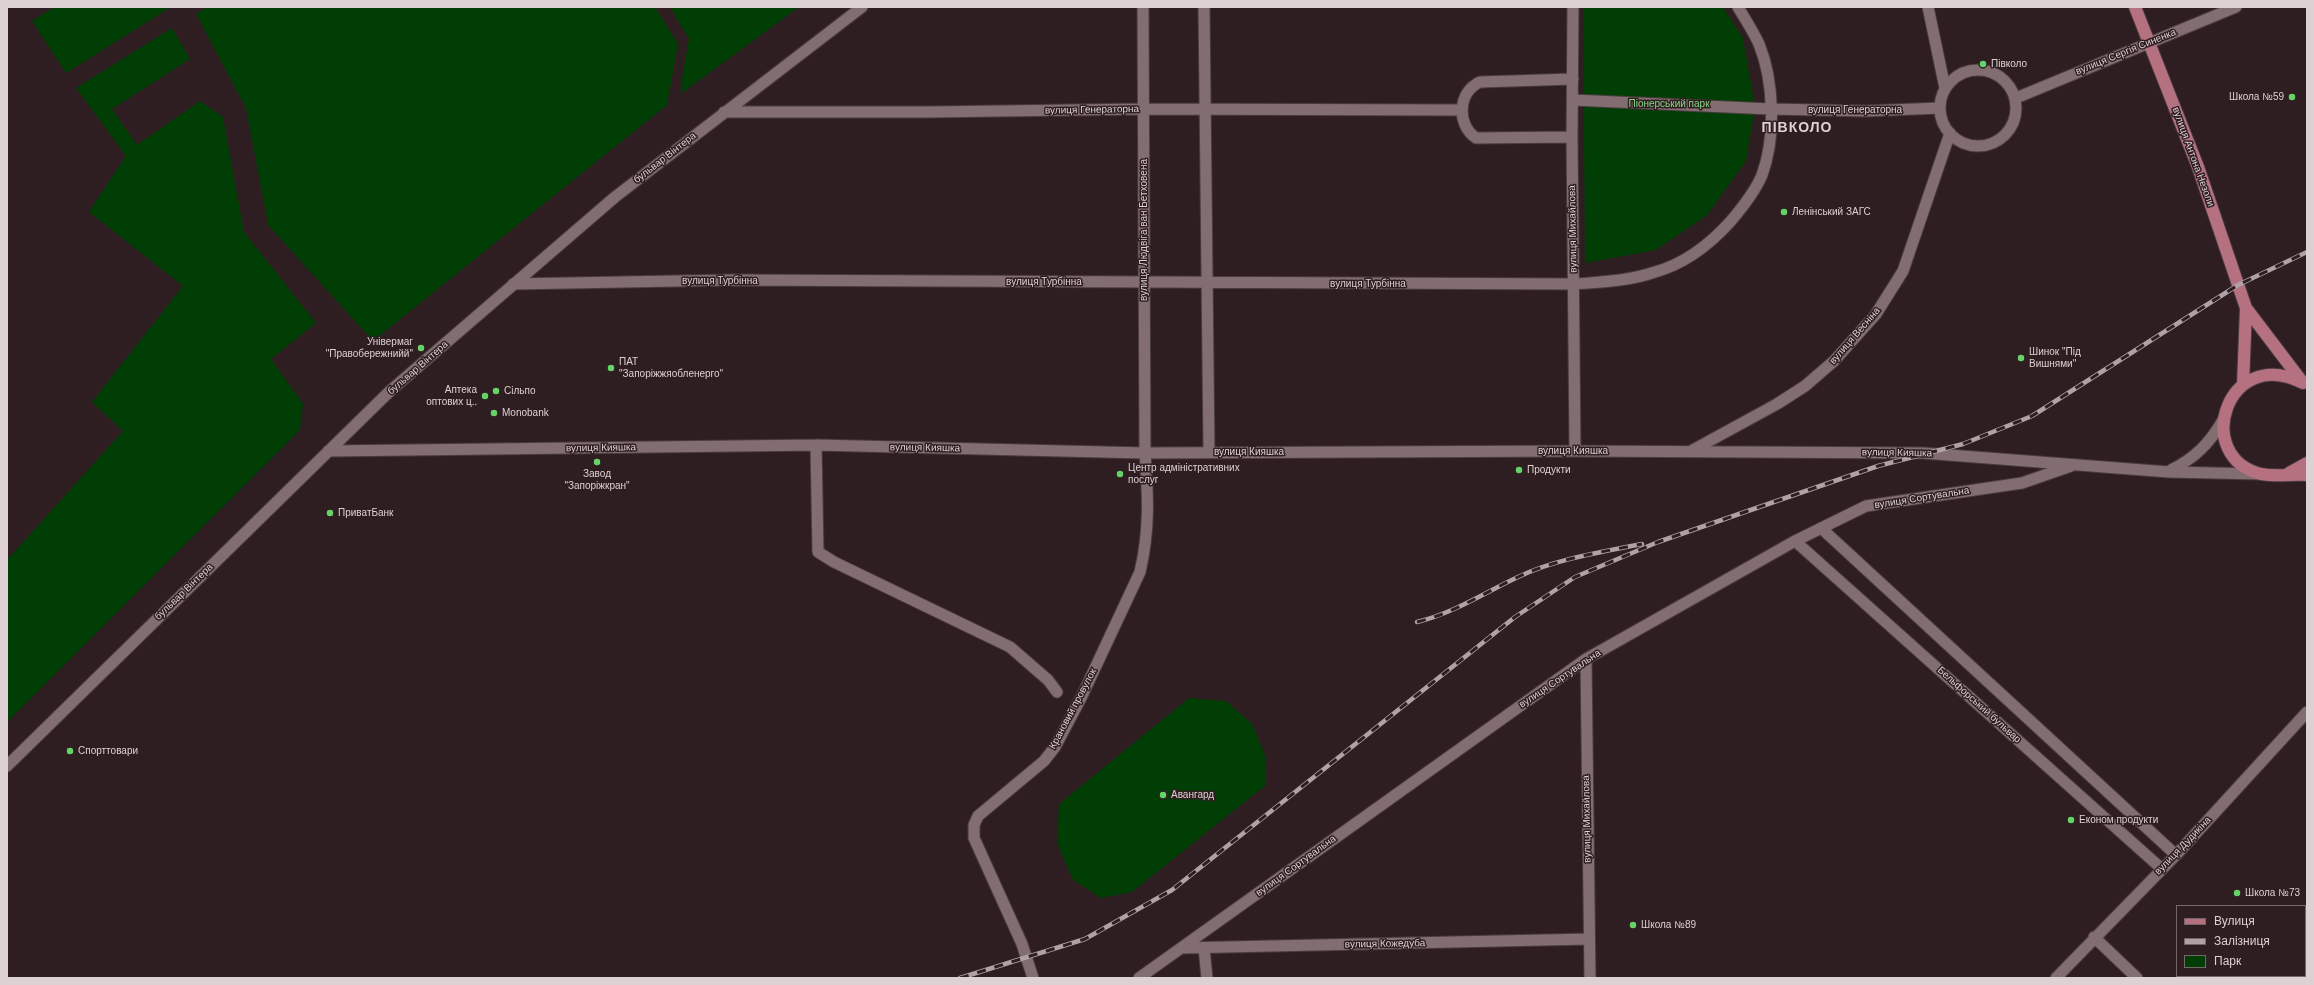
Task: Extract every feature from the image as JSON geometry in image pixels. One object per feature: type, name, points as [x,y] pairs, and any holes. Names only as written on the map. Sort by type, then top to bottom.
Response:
[{"type":"main road","name":"вулиця Антона Незоли","points":[[2135,7],[2198,167],[2246,308]]},
{"type":"main road","points":[[2246,308],[2279,353],[2305,384]]},
{"type":"main road","points":[[2243,385],[2246,308]]},
{"type":"main road","points":[[2305,384],[2289,376],[2273,374],[2257,377],[2243,385],[2233,394],[2223,420],[2224,434],[2229,447],[2237,459],[2248,468],[2261,474],[2274,475],[2288,473],[2307,475]]},
{"type":"main road","points":[[2288,473],[2307,463]]},
{"type":"street","name":"бульвар Вінтера","points":[[7,766],[390,391],[615,197],[862,7]]},
{"type":"street","name":"вулиця Людвіга ван Бетховена","points":[[1144,7],[1143,109],[1145,453]]},
{"type":"street","points":[[1204,7],[1209,452]]},
{"type":"street","name":"вулиця Михайлова","points":[[1573,7],[1572,137],[1575,451]]},
{"type":"street","name":"вулиця Турбінна","points":[[513,284],[731,280],[1574,284],[1614,282],[1656,272],[1688,258],[1718,235],[1743,207],[1762,175],[1771,138],[1771,109],[1765,65],[1759,45],[1738,7]]},
{"type":"street","points":[[1928,7],[1945,88],[1940,108],[1941,119],[1950,133],[1964,144],[1976,147],[1988,146],[1999,141],[2008,133],[2014,122],[2017,110],[2016,98],[2005,80],[1985,70],[1973,70],[1962,73],[1953,79],[1945,88]]},
{"type":"street","name":"вулиця Сергія Синенка","points":[[2016,98],[2236,7]]},
{"type":"street","points":[[1572,137],[1476,138],[1470,134],[1461,110],[1465,94],[1471,86],[1480,82],[1573,79]]},
{"type":"street","name":"вулиця Генераторна","points":[[1573,100],[1771,109],[1865,111],[1940,108]]},
{"type":"street","name":"вулиця Генераторна","points":[[724,112],[928,112],[1143,109],[1461,110]]},
{"type":"street","name":"вулиця Весніна","points":[[1691,451],[1777,404],[1805,386],[1834,361],[1876,314],[1903,271],[1950,133]]},
{"type":"street","points":[[2169,472],[2186,463],[2201,451],[2214,436],[2223,420]]},
{"type":"street","points":[[816,446],[818,552],[834,562],[1010,647],[1048,680],[1057,692]]},
{"type":"street","name":"вулиця Кияшка","points":[[328,451],[816,446],[1145,453],[1575,451],[1923,453],[2169,472],[2261,474]]},
{"type":"street","name":"Крановий провулок","points":[[1034,978],[1022,944],[974,838],[974,825],[978,816],[1044,761],[1055,747],[1081,698],[1136,579],[1148,534],[1145,453]]},
{"type":"street","name":"вулиця Сортувальна","points":[[1140,978],[1586,659],[1795,541],[1866,506],[2022,483],[2073,465]]},
{"type":"street","points":[[1821,528],[2176,855]]},
{"type":"street","name":"Бельфорський бульвар","points":[[1795,541],[2162,869]]},
{"type":"street","name":"вулиця Михайлова","points":[[1586,659],[1590,978]]},
{"type":"street","name":"вулиця Дудикіна","points":[[2056,978],[2094,937],[2176,855],[2307,712]]},
{"type":"street","points":[[2094,937],[2137,978]]},
{"type":"street","name":"вулиця Кожедуба","points":[[1181,948],[1589,939]]},
{"type":"street","points":[[1204,948],[1207,978]]},
{"type":"green space","points":[[54,7],[171,7],[66,73],[32,21]]},
{"type":"green space","points":[[207,7],[655,7],[678,44],[667,105],[373,341],[268,225],[246,108],[196,14]]},
{"type":"green space","points":[[670,7],[799,7],[682,93],[681,84],[689,39]]},
{"type":"green space","name":"Піонерський парк","points":[[1583,7],[1723,7],[1743,38],[1755,107],[1746,161],[1707,215],[1656,250],[1585,263]]},
{"type":"green space","points":[[172,28],[190,59],[112,109],[137,145],[200,101],[223,117],[244,232],[316,323],[271,359],[303,404],[300,430],[7,722],[7,560],[123,431],[92,402],[183,286],[89,212],[126,156],[76,88]]},
{"type":"green space","name":"Авангард","points":[[1189,698],[1226,701],[1252,724],[1265,755],[1266,785],[1132,892],[1101,898],[1073,880],[1057,843],[1059,804]]},
{"type":"railway","points":[[960,978],[1085,939],[1172,890],[1515,617],[1575,577],[1658,542],[1878,466],[1963,444],[2032,416],[2238,285],[2307,252]]},
{"type":"railway","points":[[1417,622],[1456,608],[1518,577],[1548,565],[1595,553],[1642,544]]},
{"type":"place","name":"Півколо","points":[[1983,64]]},
{"type":"place","name":"Школа №59","points":[[2292,97]]},
{"type":"place","name":"Ленінський ЗАГС","points":[[1784,212]]},
{"type":"place","name":"Універмаг \"Правобережнийй\"","points":[[421,348]]},
{"type":"place","name":"Шинок \"Під Вишнями\"","points":[[2021,358]]},
{"type":"place","name":"ПАТ \"Запоріжжяобленерго\"","points":[[611,368]]},
{"type":"place","name":"Сільпо","points":[[496,391]]},
{"type":"place","name":"Аптека оптових ц‥","points":[[485,396]]},
{"type":"place","name":"Monobank","points":[[494,413]]},
{"type":"place","name":"Завод \"Запоріжкран\"","points":[[597,462]]},
{"type":"place","name":"Продукти","points":[[1519,470]]},
{"type":"place","name":"Центр адміністративних послуг","points":[[1120,474]]},
{"type":"place","name":"ПриватБанк","points":[[330,513]]},
{"type":"place","name":"Спорттовари","points":[[70,751]]},
{"type":"place","name":"Авангард","points":[[1163,795]]},
{"type":"place","name":"Економ продукти","points":[[2071,820]]},
{"type":"place","name":"Школа №73","points":[[2237,893]]},
{"type":"place","name":"Школа №89","points":[[1633,925]]},
{"type":"district","name":"ПІВКОЛО","points":[[1797,128]]}]
